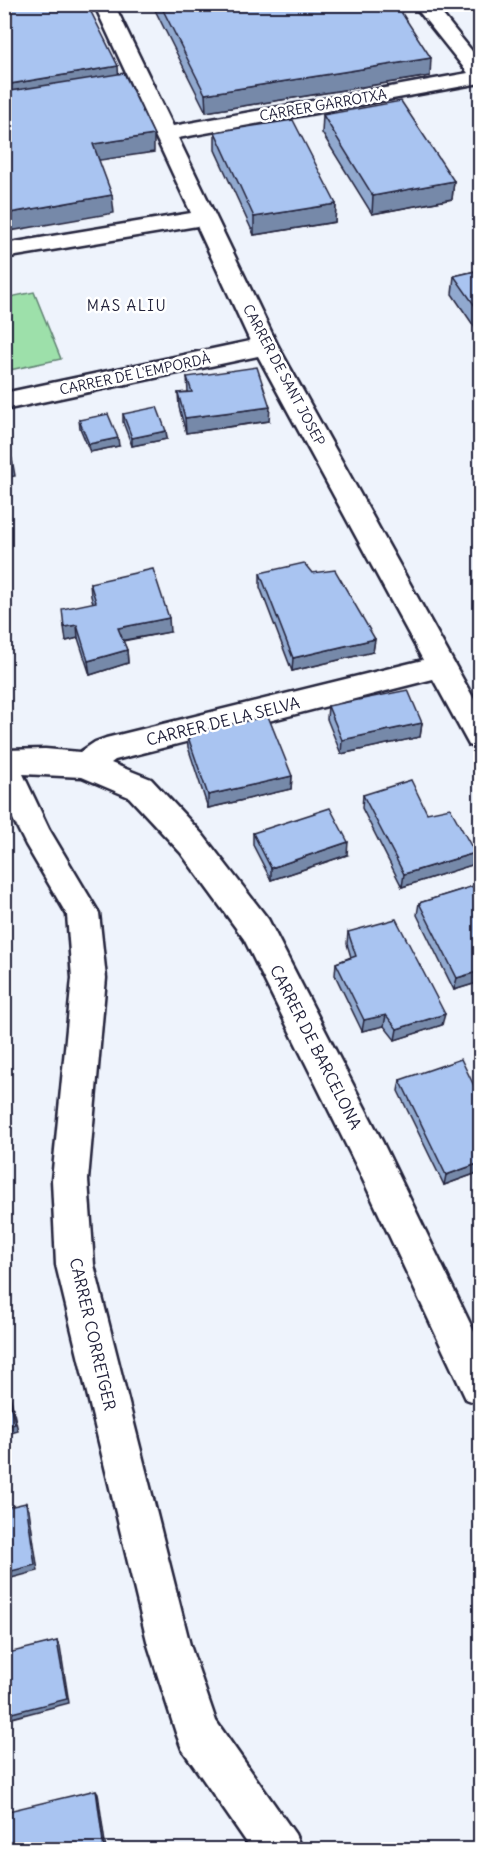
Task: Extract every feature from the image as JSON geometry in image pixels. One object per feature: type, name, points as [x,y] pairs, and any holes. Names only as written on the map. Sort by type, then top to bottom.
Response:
[{"type":"street","name":"CARRER DE SANT JOSEP","points":[[104,4],[265,346],[480,737]]},
{"type":"street","points":[[423,4],[480,76]]},
{"type":"street","name":"CARRER GARROTXA","points":[[166,134],[480,76]]},
{"type":"street","points":[[4,251],[206,218]]},
{"type":"street","name":"CARRER DE L'EMPORDÀ","points":[[4,402],[265,346]]},
{"type":"street","name":"CARRER DE LA SELVA","points":[[85,765],[106,750],[443,666]]},
{"type":"street","points":[[4,765],[45,761],[85,765]]},
{"type":"street","name":"CARRER CORRETGER","points":[[4,765],[37,836],[83,913],[89,978],[70,1180],[75,1265],[170,1645],[198,1733],[279,1850]]},
{"type":"street","name":"CARRER DE BARCELONA","points":[[85,765],[140,788],[192,844],[256,928],[370,1155],[480,1385]]},
{"type":"green space","points":[[34,292],[61,359],[5,371],[5,298]]},
{"type":"building","points":[[4,4],[87,4],[118,66],[4,85]]},
{"type":"building","points":[[160,4],[396,4],[431,58],[205,94]]},
{"type":"building","points":[[124,73],[154,135],[93,144],[112,195],[4,214],[4,92]]},
{"type":"building","points":[[401,101],[454,181],[373,196],[323,115]]},
{"type":"building","points":[[293,120],[336,204],[254,217],[215,132]]},
{"type":"building","points":[[480,270],[480,313],[454,276]]},
{"type":"building","points":[[257,367],[270,407],[185,418],[178,393],[192,392],[187,377]]},
{"type":"building","points":[[157,407],[166,431],[132,438],[123,414]]},
{"type":"building","points":[[108,414],[118,438],[89,444],[79,420]]},
{"type":"building","points":[[4,437],[12,459],[4,460]]},
{"type":"building","points":[[304,563],[312,573],[335,570],[375,639],[293,658],[260,573]]},
{"type":"building","points":[[153,569],[169,618],[118,628],[127,650],[88,661],[77,625],[64,627],[62,609],[96,602],[90,583]]},
{"type":"building","points":[[408,690],[422,723],[342,740],[328,706]]},
{"type":"building","points":[[268,716],[292,776],[208,795],[187,734]]},
{"type":"building","points":[[411,780],[427,813],[450,808],[475,853],[404,874],[363,795]]},
{"type":"building","points":[[330,808],[348,842],[271,868],[253,833]]},
{"type":"building","points":[[480,884],[480,971],[457,978],[419,903]]},
{"type":"building","points":[[396,919],[445,1014],[397,1029],[386,1015],[364,1020],[336,963],[356,956],[348,932]]},
{"type":"building","points":[[461,1059],[480,1098],[480,1163],[446,1175],[400,1080]]},
{"type":"building","points":[[4,1378],[15,1424],[4,1427]]},
{"type":"building","points":[[26,1503],[35,1565],[4,1573],[4,1508]]},
{"type":"building","points":[[57,1641],[67,1699],[4,1715],[4,1654]]},
{"type":"building","points":[[96,1790],[104,1850],[4,1850],[4,1812]]},
{"type":"district","name":"MAS ALIU","points":[[127,305]]}]
